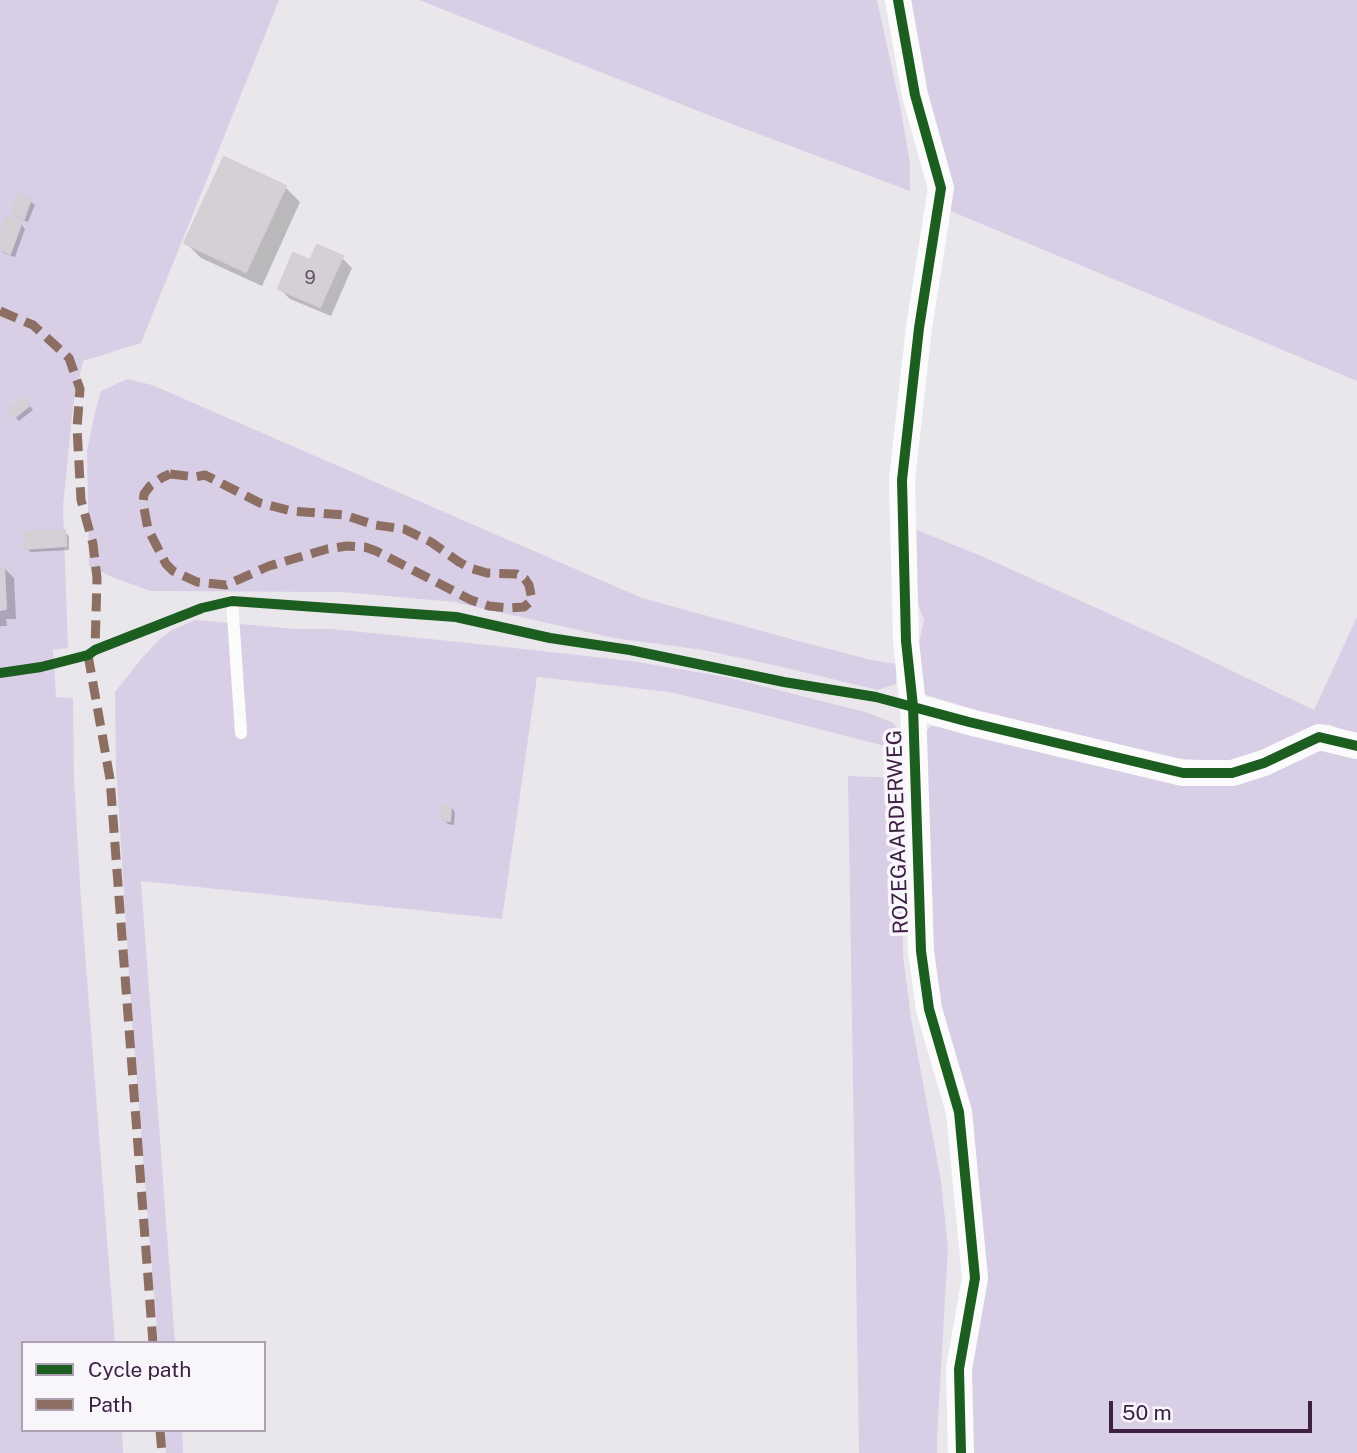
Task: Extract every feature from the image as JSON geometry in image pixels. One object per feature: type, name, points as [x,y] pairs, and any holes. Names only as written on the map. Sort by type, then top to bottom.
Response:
[{"type":"street","name":"ROZEGAARDERWEG","points":[[898,0],[915,94],[941,188],[919,328],[902,480],[906,641],[913,706],[921,951],[929,1009],[959,1112],[975,1278],[959,1369],[961,1453]]},
{"type":"street","points":[[913,706],[1183,773],[1232,773],[1264,763],[1318,737],[1357,746]]},
{"type":"lane","points":[[232,601],[241,733]]},
{"type":"shaded area","points":[[0,0],[279,0],[141,343],[83,361],[73,406],[63,506],[68,648],[53,650],[56,697],[73,698],[74,778],[81,900],[115,1341],[21,1341],[21,1432],[122,1432],[123,1453],[0,1453]]},
{"type":"shaded area","points":[[419,0],[877,0],[900,105],[910,163],[910,191],[716,118]]},
{"type":"shaded area","points":[[897,0],[1357,0],[1357,381],[934,204]]},
{"type":"shaded area","points":[[127,379],[152,385],[642,598],[871,660],[896,664],[896,684],[878,690],[703,650],[614,638],[454,602],[342,592],[150,591],[112,577],[89,566],[87,451],[101,391]]},
{"type":"shaded area","points":[[912,528],[986,558],[1314,710],[1357,617],[1357,735],[1328,724],[1250,756],[1227,762],[1174,758],[980,711],[923,694],[918,648],[924,620],[914,594]]},
{"type":"shaded area","points":[[195,620],[297,629],[332,629],[631,661],[726,677],[865,712],[892,722],[898,729],[900,750],[669,692],[537,677],[502,919],[141,881],[175,1341],[158,1341],[132,1020],[116,767],[115,692],[142,658],[172,630]]},
{"type":"shaded area","points":[[931,726],[960,730],[1196,786],[1236,784],[1323,746],[1357,756],[1357,1453],[957,1453],[967,1231],[925,981],[924,734]]},
{"type":"shaded area","points":[[848,776],[901,778],[903,955],[911,1018],[941,1181],[948,1248],[937,1453],[859,1453]]},
{"type":"shaded area","points":[[165,1432],[182,1432],[183,1453],[166,1453]]},
{"type":"building","points":[[224,157],[286,186],[246,272],[184,243]]},
{"type":"building","points":[[19,194],[31,199],[24,219],[11,214]]},
{"type":"building","points":[[7,217],[22,222],[10,254],[0,250],[0,238]]},
{"type":"building","points":[[317,245],[343,256],[320,307],[278,289],[293,253],[310,260]]},
{"type":"building","points":[[24,397],[30,405],[14,418],[8,410]]},
{"type":"building","points":[[65,530],[66,546],[25,549],[24,532]]},
{"type":"building","points":[[0,567],[4,567],[6,609],[0,610]]},
{"type":"building","points":[[443,805],[451,806],[450,821],[442,820]]},
{"type":"marked path","points":[[0,311],[33,325],[69,358],[80,389],[77,428],[81,500],[93,544],[97,578],[95,650]]},
{"type":"marked path","points":[[170,474],[195,477],[205,475],[260,503],[291,511],[344,515],[375,525],[404,529],[431,542],[470,568],[487,573],[517,574],[529,585],[532,600],[524,607],[489,606],[471,600],[376,551],[347,546],[269,566],[226,585],[197,582],[173,571],[166,564],[148,529],[144,494],[150,486],[170,474]]},
{"type":"marked path","points":[[88,655],[110,779],[153,1341]]},
{"type":"marked path","points":[[160,1432],[162,1453]]},
{"type":"cycle path","points":[[898,0],[915,95],[941,188],[919,328],[902,480],[906,641],[913,706],[921,951],[929,1009],[959,1112],[975,1278],[959,1369],[961,1453]]},
{"type":"cycle path","points":[[0,673],[41,667],[88,655],[202,608],[232,601],[456,617],[550,638],[630,650],[784,682],[876,697],[1183,773],[1232,773],[1264,763],[1319,737],[1357,746]]}]
